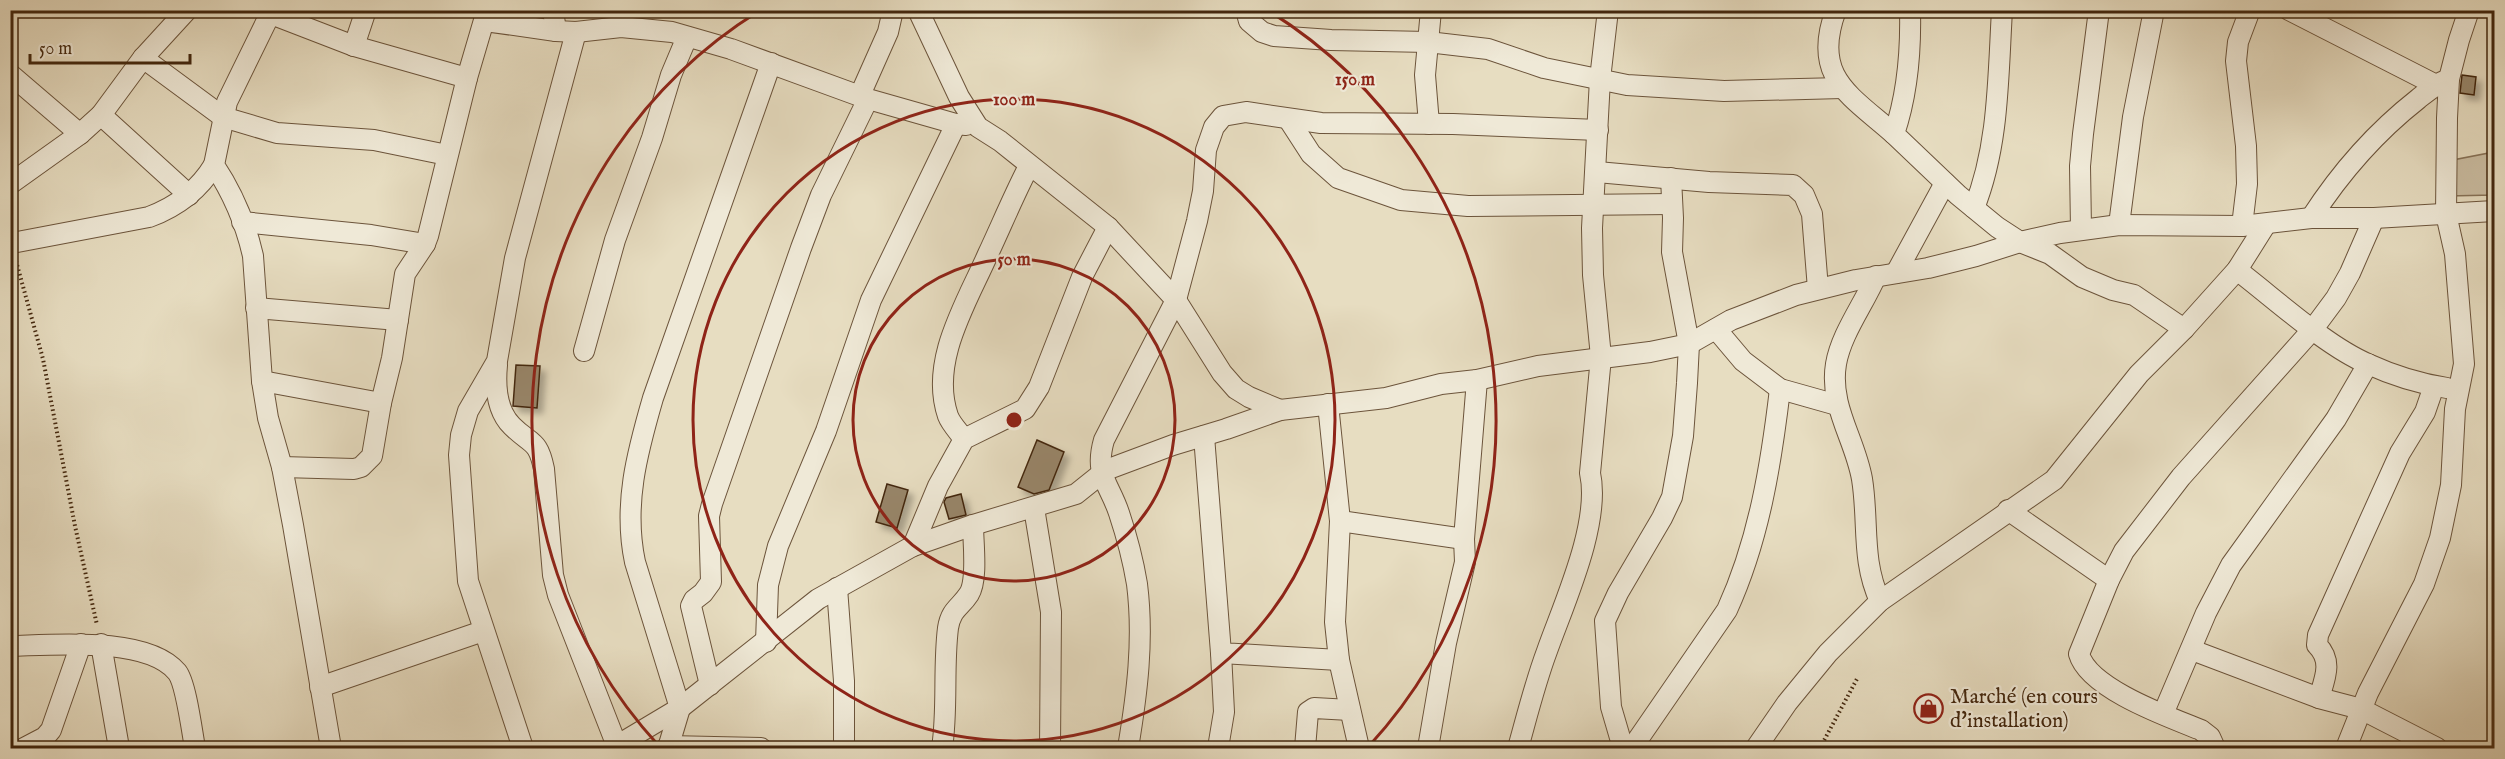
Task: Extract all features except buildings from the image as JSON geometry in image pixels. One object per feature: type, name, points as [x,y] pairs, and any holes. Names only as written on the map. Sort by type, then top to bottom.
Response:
[{"type":"street","points":[[10,184],[80,134],[101,115],[143,58],[187,10]]},
{"type":"street","points":[[354,46],[366,10]]},
{"type":"street","points":[[554,10],[566,32],[514,258],[495,386],[501,410],[512,426],[534,442],[541,454],[553,575],[558,595],[615,747],[680,708],[766,642],[800,612],[837,588],[913,546],[1076,494],[1106,470],[1280,410],[1386,398],[1442,384],[1477,380],[1538,366],[1689,344],[1731,320],[1796,295],[1875,276],[1976,256],[2019,242],[2081,229],[2119,225],[2242,226],[2312,218],[2374,218],[2494,211]]},
{"type":"street","points":[[710,685],[692,606],[693,600],[703,593],[711,582],[709,516],[712,504],[809,227],[864,97],[888,32],[893,10]]},
{"type":"street","points":[[918,10],[959,97],[978,127]]},
{"type":"street","points":[[1246,10],[1249,21],[1262,32],[1274,36],[1428,42],[1488,49],[1544,68],[1627,85],[1725,91],[1842,88]]},
{"type":"street","points":[[1429,124],[1425,75],[1431,10]]},
{"type":"street","points":[[1518,748],[1546,653],[1576,573],[1592,505],[1594,488],[1590,473],[1601,357],[1592,254],[1600,79],[1608,10]]},
{"type":"street","points":[[1836,10],[1830,31],[1828,60],[1842,88],[1945,183],[1997,227],[2019,242],[2050,254],[2082,277],[2113,290],[2134,295],[2184,329]]},
{"type":"street","points":[[1894,134],[1900,117],[1906,78],[1910,10]]},
{"type":"street","points":[[1974,208],[1982,189],[1993,141],[2002,10]]},
{"type":"street","points":[[2081,229],[2082,145],[2099,10]]},
{"type":"street","points":[[2119,225],[2133,117],[2154,10]]},
{"type":"street","points":[[2242,226],[2247,184],[2246,146],[2236,61],[2238,42],[2250,10]]},
{"type":"street","points":[[2289,10],[2443,82]]},
{"type":"street","points":[[2346,748],[2361,709],[2424,584],[2440,538],[2451,485],[2452,448],[2464,364],[2455,254],[2446,214],[2443,82],[2469,10]]},
{"type":"street","points":[[11,242],[149,217],[189,195],[205,181],[214,165],[227,102],[271,12],[354,46],[467,78]]},
{"type":"street","points":[[282,467],[354,469],[361,467],[372,456],[405,274],[425,244],[467,78],[486,16],[566,32],[623,19],[771,63],[864,97],[956,124],[978,127],[1000,141],[1108,227],[1176,300],[1222,373],[1236,389],[1280,410]]},
{"type":"street","points":[[584,351],[615,240],[652,138],[671,75],[687,37]]},
{"type":"street","points":[[143,58],[223,117],[278,133],[307,137],[374,140],[447,155]]},
{"type":"street","points":[[761,748],[668,747],[680,708],[634,562],[631,544],[631,488],[637,454],[653,398],[771,63]]},
{"type":"street","points":[[11,75],[80,134]]},
{"type":"street","points":[[2312,218],[2326,195],[2389,122],[2443,82]]},
{"type":"street","points":[[1128,748],[1139,678],[1137,587],[1125,531],[1118,510],[1101,475],[1100,454],[1104,440],[1176,300],[1197,221],[1203,191],[1206,150],[1214,127],[1223,116],[1246,112],[1321,123],[1598,130]]},
{"type":"street","points":[[101,115],[189,195]]},
{"type":"street","points":[[1289,120],[1311,154],[1338,178],[1401,200],[1448,206],[1672,204]]},
{"type":"street","points":[[766,642],[768,585],[778,546],[826,431],[871,300],[956,124]]},
{"type":"street","points":[[214,165],[225,181],[253,256],[262,381],[268,418],[282,467],[331,748]]},
{"type":"street","points":[[964,439],[948,417],[944,391],[948,354],[954,330],[970,292],[1029,166]]},
{"type":"street","points":[[1597,172],[1709,182],[1786,183],[1799,189],[1807,200],[1812,214],[1818,289]]},
{"type":"street","points":[[1623,748],[1611,707],[1605,621],[1618,593],[1672,497],[1683,436],[1689,344],[1672,252],[1671,178]]},
{"type":"street","points":[[1896,273],[1945,183]]},
{"type":"street","points":[[2215,748],[2210,737],[2201,730],[2120,694],[2082,663],[2079,654],[2109,580],[2124,551],[2181,477],[2313,329],[2336,298],[2350,273],[2374,218]]},
{"type":"street","points":[[242,222],[371,235],[425,244]]},
{"type":"street","points":[[1756,748],[1787,703],[1828,653],[1880,601],[2054,480],[2139,374],[2184,329],[2237,270],[2266,224]]},
{"type":"street","points":[[913,546],[938,486],[964,439],[1025,410],[1039,387],[1082,277],[1108,227]]},
{"type":"street","points":[[2237,270],[2313,329],[2368,364],[2434,386],[2459,390]]},
{"type":"street","points":[[1875,276],[1846,335],[1836,363],[1837,405],[1862,477],[1867,562],[1872,583],[1880,601]]},
{"type":"street","points":[[256,308],[398,321]]},
{"type":"street","points":[[1716,329],[1743,361],[1780,389],[1837,405]]},
{"type":"street","points":[[497,361],[468,411],[461,435],[459,455],[468,581],[524,748]]},
{"type":"street","points":[[2163,714],[2206,613],[2231,566],[2336,419],[2368,364]]},
{"type":"street","points":[[1428,748],[1446,643],[1465,562],[1464,539],[1477,380]]},
{"type":"street","points":[[262,381],[381,403]]},
{"type":"street","points":[[2319,698],[2328,663],[2325,653],[2317,645],[2318,634],[2400,453],[2425,412],[2434,386]]},
{"type":"street","points":[[1632,748],[1727,610],[1738,585],[1754,538],[1772,457],[1780,389]]},
{"type":"street","points":[[1328,404],[1340,521],[1334,601],[1339,660],[1359,748]]},
{"type":"street","points":[[1204,436],[1224,712],[1218,748]]},
{"type":"street","points":[[1034,508],[1051,612],[1050,748]]},
{"type":"street","points":[[2008,510],[2109,580]]},
{"type":"street","points":[[1340,521],[1464,539]]},
{"type":"street","points":[[942,748],[948,630],[950,616],[969,594],[973,583],[973,525]]},
{"type":"street","points":[[837,588],[844,681],[844,748]]},
{"type":"street","points":[[320,687],[483,631]]},
{"type":"street","points":[[24,748],[45,737],[51,730],[81,644]]},
{"type":"street","points":[[101,644],[119,748]]},
{"type":"street","points":[[10,646],[101,644],[157,658],[177,672],[186,702],[195,748]]},
{"type":"street","points":[[2192,650],[2319,698],[2361,709],[2437,748]]},
{"type":"street","points":[[1221,653],[1339,660]]},
{"type":"street","points":[[1305,748],[1308,712],[1314,708],[1350,710]]},
{"type":"path","points":[[11,242],[43,359],[75,526],[101,644]]},
{"type":"path","points":[[1820,748],[1858,677]]},
{"type":"shaded area","points":[[2494,152],[2494,195],[2447,196],[2453,160]]},
{"type":"place","name":"Marché (en cours d'installation)","points":[[1929,708]]}]
